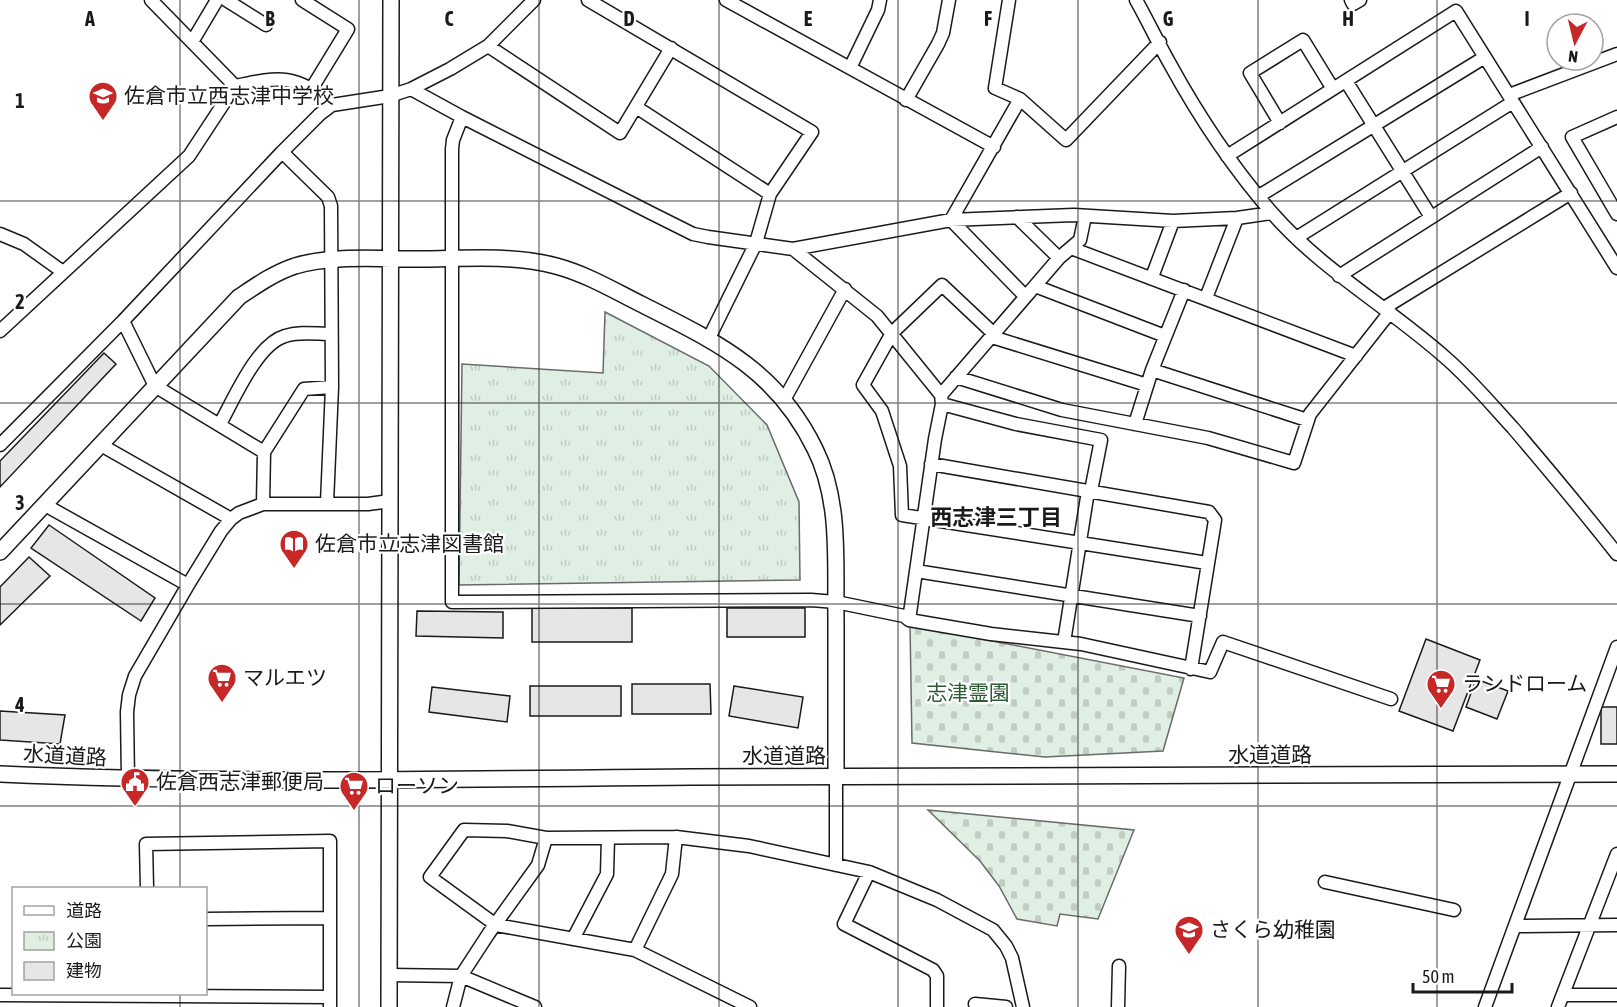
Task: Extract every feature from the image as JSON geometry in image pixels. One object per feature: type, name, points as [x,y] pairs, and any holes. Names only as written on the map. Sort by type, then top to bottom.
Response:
[{"type":"street","points":[[150,0],[235,86]]},
{"type":"street","points":[[192,42],[217,0]]},
{"type":"street","points":[[226,0],[266,25]]},
{"type":"street","points":[[302,0],[348,29],[312,88]]},
{"type":"street","points":[[389,1007],[391,0]]},
{"type":"street","points":[[0,445],[123,321],[320,114],[332,105],[390,96],[411,89],[450,69],[488,46],[534,0]]},
{"type":"street","points":[[588,0],[812,132],[770,194],[756,243],[709,338]]},
{"type":"street","points":[[850,68],[878,10],[880,0]]},
{"type":"street","points":[[906,100],[940,39],[949,0]]},
{"type":"street","points":[[1009,0],[995,88],[1020,99],[1066,140],[1160,42]]},
{"type":"street","points":[[1136,0],[1169,63],[1227,156],[1272,213],[1339,276],[1387,310],[1472,382],[1552,472],[1617,554]]},
{"type":"street","points":[[1351,0],[1353,4],[1360,0]]},
{"type":"street","points":[[732,2],[994,147]]},
{"type":"street","points":[[1227,156],[1456,11],[1617,268]]},
{"type":"street","points":[[1280,123],[1250,74],[1267,62],[1303,40],[1334,89]]},
{"type":"street","points":[[488,46],[620,133],[671,48]]},
{"type":"street","points":[[1296,238],[1402,172],[1511,98],[1617,54]]},
{"type":"street","points":[[1259,196],[1485,57]]},
{"type":"street","points":[[0,331],[189,156],[235,86],[266,79],[292,80],[312,88],[332,105]]},
{"type":"street","points":[[1346,81],[1431,217]]},
{"type":"street","points":[[411,89],[693,234],[708,237],[793,249],[951,220],[1085,216],[1173,221],[1237,218],[1272,213]]},
{"type":"street","points":[[951,220],[1020,99]]},
{"type":"street","points":[[636,107],[770,194]]},
{"type":"street","points":[[462,117],[452,149],[452,602],[811,600],[836,602],[904,616],[909,620],[991,634],[1081,644],[1210,672],[1223,642],[1391,699]]},
{"type":"street","points":[[1617,117],[1572,137],[1617,214]]},
{"type":"street","points":[[1339,276],[1542,147]]},
{"type":"street","points":[[282,152],[328,197],[331,206],[332,387],[327,503]]},
{"type":"street","points":[[956,377],[1062,410],[1208,438],[1294,463],[1307,420],[1356,356],[1387,310],[1571,193]]},
{"type":"street","points":[[909,620],[942,400],[956,377],[1025,296],[1059,258],[1080,240],[1085,216]]},
{"type":"street","points":[[1017,217],[1059,258]]},
{"type":"street","points":[[1206,298],[1237,218]]},
{"type":"street","points":[[951,220],[1025,296]]},
{"type":"street","points":[[1152,278],[1173,221]]},
{"type":"street","points":[[0,234],[24,243],[63,272]]},
{"type":"street","points":[[1071,248],[1356,356]]},
{"type":"street","points":[[793,249],[877,316],[942,400],[1016,424],[1101,440],[1089,491],[1064,642]]},
{"type":"street","points":[[1,549],[239,297],[274,275],[296,266],[330,260],[390,259],[530,261],[556,266],[583,275],[709,338],[752,367],[784,400],[811,441],[826,475],[836,535],[836,865]]},
{"type":"street","points":[[1147,385],[993,335],[942,285],[892,333],[863,385],[882,411],[900,466],[902,515],[1207,563]]},
{"type":"street","points":[[1035,286],[1165,336]]},
{"type":"street","points":[[784,400],[845,289]]},
{"type":"street","points":[[1135,424],[1152,370],[1184,290]]},
{"type":"street","points":[[123,321],[155,386],[264,452]]},
{"type":"street","points":[[220,424],[258,357],[271,343],[284,336],[295,334],[332,334]]},
{"type":"street","points":[[1152,370],[1307,420]]},
{"type":"street","points":[[264,504],[264,452],[304,389],[332,387]]},
{"type":"street","points":[[101,445],[231,519]]},
{"type":"street","points":[[932,464],[1209,512],[1215,520],[1191,669]]},
{"type":"street","points":[[128,779],[129,695],[135,676],[221,531],[231,519],[239,513],[264,504],[368,504],[390,501]]},
{"type":"street","points":[[45,505],[188,585]]},
{"type":"street","points":[[916,571],[1200,616]]},
{"type":"street","points":[[1485,1007],[1617,647]]},
{"type":"street","name":"水道道路","points":[[0,774],[128,779],[390,780],[836,776],[1617,774]]},
{"type":"street","points":[[750,1007],[635,950],[496,925],[430,878],[464,830],[507,831],[546,838],[676,837],[749,846],[869,872],[938,900],[993,930],[1012,958],[1023,1007]]},
{"type":"street","points":[[635,950],[672,874],[676,837]]},
{"type":"street","points":[[453,1007],[461,976],[538,865],[546,838]]},
{"type":"street","points":[[573,939],[607,874],[608,838]]},
{"type":"street","points":[[0,995],[82,1001],[147,999],[330,1002],[330,842],[147,844],[147,887]]},
{"type":"street","points":[[1558,1007],[1617,854]]},
{"type":"street","points":[[869,872],[844,924],[933,970],[938,976],[937,1007]]},
{"type":"street","points":[[1324,882],[1454,910]]},
{"type":"street","points":[[207,919],[330,918]]},
{"type":"street","points":[[1515,926],[1617,925]]},
{"type":"street","points":[[1118,1007],[1119,966]]},
{"type":"street","points":[[389,975],[461,976],[535,1007]]},
{"type":"street","points":[[1563,995],[1617,994]]},
{"type":"street","points":[[975,1004],[1006,1007]]},
{"type":"green space","points":[[605,312],[709,366],[767,425],[799,502],[800,580],[459,585],[462,364],[603,373]]},
{"type":"green space","name":"志津霊園","points":[[910,625],[1184,678],[1163,751],[1045,757],[912,743]]},
{"type":"green space","points":[[928,810],[1134,830],[1098,919],[1060,914],[1057,926],[1017,919],[999,886],[980,861]]},
{"type":"building","points":[[104,353],[116,364],[0,487],[0,461]]},
{"type":"building","points":[[49,525],[155,598],[141,621],[31,548]]},
{"type":"building","points":[[29,557],[50,576],[0,625],[0,587]]},
{"type":"building","points":[[532,608],[632,608],[632,642],[532,642]]},
{"type":"building","points":[[727,608],[805,608],[805,637],[727,637]]},
{"type":"building","points":[[417,611],[503,612],[503,638],[416,636]]},
{"type":"building","points":[[1426,639],[1480,660],[1453,731],[1399,711]]},
{"type":"building","points":[[1476,679],[1508,691],[1497,719],[1466,707]]},
{"type":"building","points":[[632,684],[710,684],[711,714],[632,714]]},
{"type":"building","points":[[530,686],[621,686],[621,716],[530,716]]},
{"type":"building","points":[[734,686],[803,697],[798,728],[729,716]]},
{"type":"building","points":[[432,687],[510,696],[507,722],[429,712]]},
{"type":"building","points":[[1601,707],[1617,707],[1617,744],[1601,744]]},
{"type":"building","points":[[0,711],[65,715],[60,744],[0,740]]},
{"type":"place","name":"佐倉市立西志津中学校","points":[[103,122]]},
{"type":"place","name":"佐倉市立志津図書館","points":[[294,570]]},
{"type":"place","name":"マルエツ","points":[[222,704]]},
{"type":"place","name":"ランドローム","points":[[1441,710]]},
{"type":"place","name":"佐倉西志津郵便局","points":[[135,808]]},
{"type":"place","name":"ローソン","points":[[354,812]]},
{"type":"place","name":"さくら幼稚園","points":[[1189,956]]},
{"type":"district","name":"西志津三丁目","points":[[996,517]]}]
